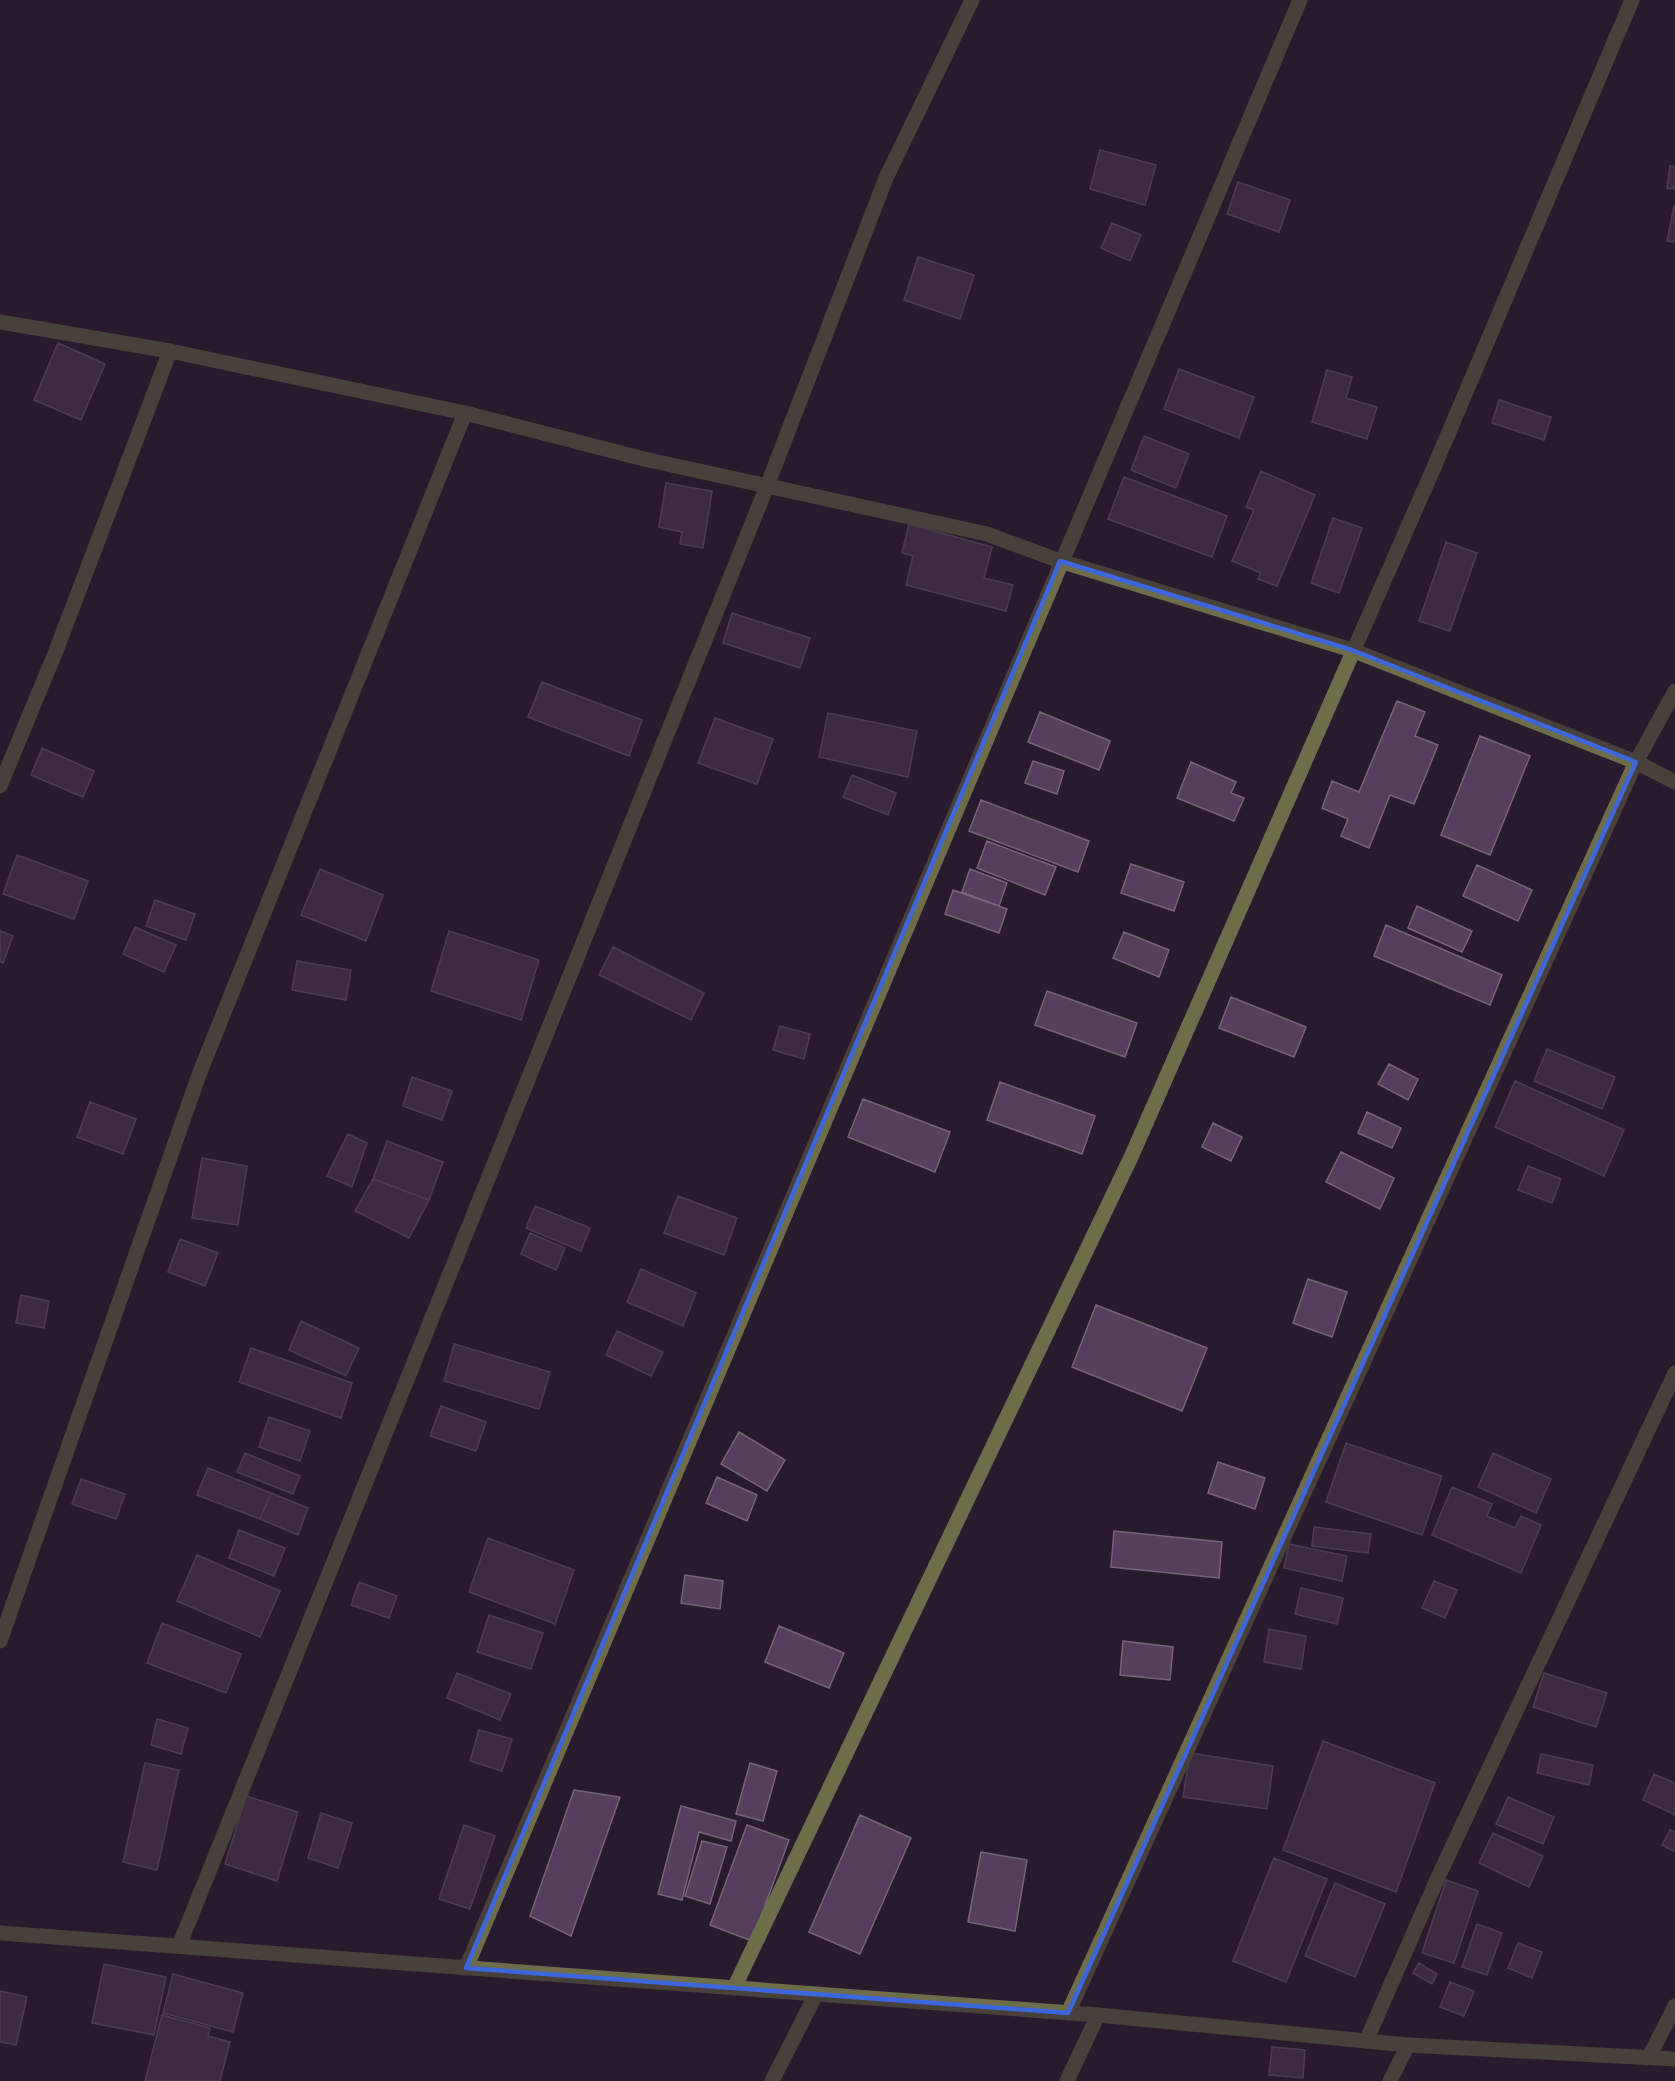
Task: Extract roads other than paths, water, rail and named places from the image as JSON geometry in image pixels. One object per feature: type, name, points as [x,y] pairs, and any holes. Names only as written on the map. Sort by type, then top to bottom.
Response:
[{"type":"street","points":[[179,1946],[767,486],[886,178],[972,0]]},
{"type":"street","points":[[466,1968],[1060,561],[1300,0]]},
{"type":"street","points":[[734,1988],[1132,1155],[1440,454],[1632,0]]},
{"type":"street","points":[[0,322],[170,351],[465,413],[644,459],[987,534],[1060,561],[1353,650],[1636,762],[1675,782]]},
{"type":"street","points":[[0,786],[56,651],[170,351]]},
{"type":"street","points":[[0,1641],[200,1072],[465,413]]},
{"type":"street","points":[[1068,2013],[1636,762],[1675,691]]},
{"type":"street","points":[[1366,2041],[1439,1875],[1675,1373]]},
{"type":"street","points":[[0,1933],[1098,2015],[1408,2045],[1675,2059]]},
{"type":"street","points":[[772,2081],[816,1994]]},
{"type":"street","points":[[1649,2057],[1675,2006]]},
{"type":"street","points":[[1067,2081],[1098,2015]]},
{"type":"street","points":[[1390,2081],[1408,2045]]}]
